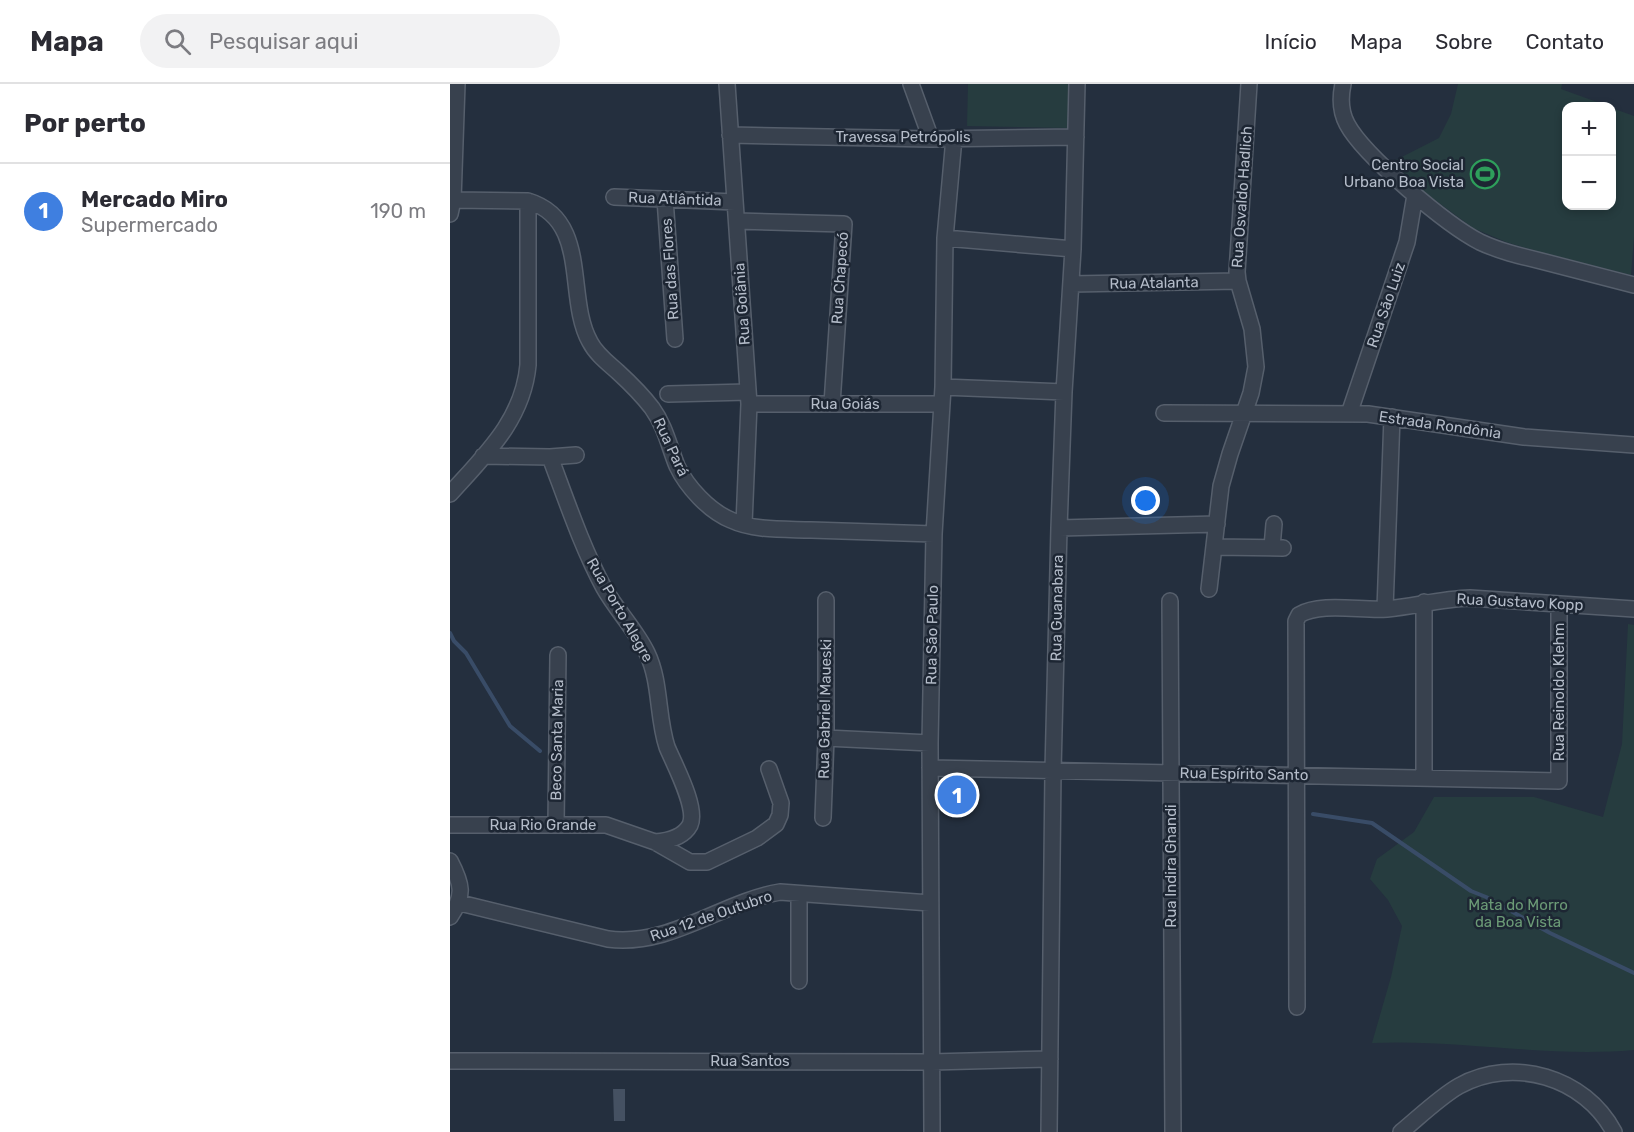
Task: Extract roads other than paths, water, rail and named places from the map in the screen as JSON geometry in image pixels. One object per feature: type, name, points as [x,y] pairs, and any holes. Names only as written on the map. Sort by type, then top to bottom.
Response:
[{"type":"street","points":[[450,494],[510,421],[519,405],[526,377],[528,201],[452,207],[457,84]]},
{"type":"street","name":"Rua Goiânia","points":[[727,84],[749,398],[744,524]]},
{"type":"street","points":[[911,84],[931,139]]},
{"type":"street","name":"Rua Guanabara","points":[[1049,1132],[1053,771],[1059,528],[1064,392],[1073,249],[1077,84]]},
{"type":"street","name":"Rua Osvaldo Hadlich","points":[[1209,589],[1224,472],[1254,381],[1255,348],[1249,314],[1238,281],[1249,84]]},
{"type":"street","points":[[1342,84],[1341,103],[1348,125],[1366,149],[1415,195],[1466,233],[1493,247],[1634,285]]},
{"type":"street","name":"Travessa Petrópolis","points":[[730,135],[931,139],[1076,137]]},
{"type":"street","name":"Rua São Paulo","points":[[932,1132],[930,743],[934,534],[943,387],[945,238],[954,138]]},
{"type":"street","name":"Rua São Luiz","points":[[1349,414],[1407,242],[1415,195]]},
{"type":"street","name":"Rua Atlântida","points":[[614,197],[735,202]]},
{"type":"street","name":"Rua das Flores","points":[[665,199],[675,339]]},
{"type":"street","name":"Rua Pará","points":[[528,201],[550,213],[567,235],[572,252],[582,320],[589,342],[652,409],[668,437],[677,466],[693,489],[715,511],[730,520],[744,524],[788,529],[934,534]]},
{"type":"street","name":"Rua Chapecó","points":[[737,221],[844,224],[832,404]]},
{"type":"street","points":[[945,238],[1073,249]]},
{"type":"street","name":"Rua Atalanta","points":[[1071,284],[1238,281]]},
{"type":"street","points":[[943,387],[1064,392]]},
{"type":"street","name":"Rua Goiás","points":[[668,394],[832,404],[942,404]]},
{"type":"street","name":"Estrada Rondônia","points":[[1164,413],[1349,414],[1392,417],[1524,437],[1634,445]]},
{"type":"street","points":[[1385,609],[1392,417]]},
{"type":"street","points":[[483,456],[576,455]]},
{"type":"street","name":"Rua Porto Alegre","points":[[550,457],[596,572],[641,641],[653,667],[663,731],[687,796],[692,817],[690,825],[677,837],[655,842]]},
{"type":"street","points":[[1059,528],[1217,524]]},
{"type":"street","points":[[1214,547],[1278,548],[1275,524]]},
{"type":"street","name":"Rua Gustavo Kopp","points":[[1297,776],[1296,621],[1299,615],[1313,609],[1385,609],[1424,602],[1470,598],[1634,609]]},
{"type":"street","name":"Rua Gabriel Maueski","points":[[823,818],[826,738],[826,600]]},
{"type":"street","name":"Rua Indira Ghandi","points":[[1170,601],[1173,1132]]},
{"type":"street","points":[[1424,602],[1424,778]]},
{"type":"street","name":"Rua Reinoldo Klehm","points":[[1559,604],[1559,781]]},
{"type":"street","name":"Beco Santa Maria","points":[[556,825],[558,655]]},
{"type":"street","points":[[826,738],[930,743]]},
{"type":"street","name":"Rua Espírito Santo","points":[[930,768],[1559,781]]},
{"type":"street","name":"Rua Rio Grande","points":[[450,825],[606,825],[655,842],[681,858],[699,863],[707,862],[769,831],[776,824],[780,815],[781,803],[769,769]]},
{"type":"street","points":[[1297,776],[1297,1007]]},
{"type":"street","points":[[450,861],[460,883],[460,903],[450,917]]},
{"type":"street","name":"Rua 12 de Outubro","points":[[460,903],[626,942],[662,935],[780,892],[930,903]]},
{"type":"street","points":[[799,894],[799,981]]},
{"type":"street","name":"Rua Santos","points":[[450,1061],[931,1062],[1050,1059]]},
{"type":"street","points":[[1401,1132],[1458,1087],[1479,1078],[1519,1072],[1556,1079],[1583,1095],[1599,1110],[1614,1132]]},
{"type":"waterway","points":[[450,633],[454,641],[466,653],[510,726],[540,751]]},
{"type":"waterway","points":[[1313,814],[1372,823],[1471,891],[1550,933],[1634,973]]},
{"type":"place","name":"Centro Social Urbano Boa Vista","points":[[1485,174]]},
{"type":"place","name":"Mercado Miro","points":[[957,795]]},
{"type":"park label","name":"Mata do Morro da Boa Vista","points":[[1518,914]]}]
